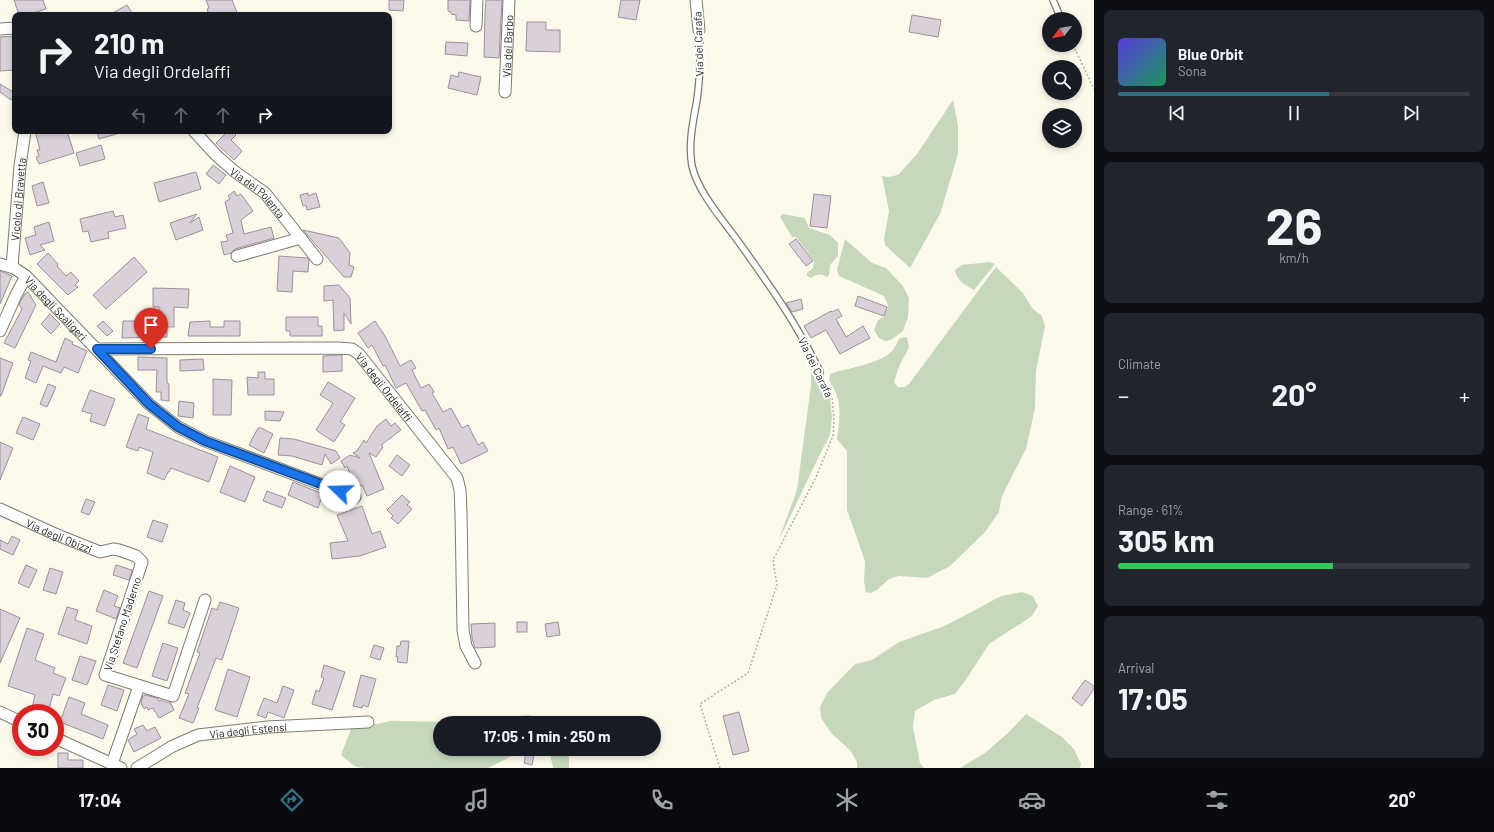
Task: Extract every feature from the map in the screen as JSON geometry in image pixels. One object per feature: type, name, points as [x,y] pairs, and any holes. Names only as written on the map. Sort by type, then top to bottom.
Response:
[{"type":"street","points":[[476,26],[477,0]]},
{"type":"street","name":"Via dei Barbo","points":[[505,92],[509,0]]},
{"type":"street","name":"Via dei Carafa","points":[[696,0],[699,30]]},
{"type":"street","points":[[0,29],[12,28]]},
{"type":"street","name":"Vicolo di Bravetta","points":[[12,267],[20,166],[25,134]]},
{"type":"street","name":"Via dei Polenta","points":[[197,134],[216,155],[234,171],[265,193],[317,259]]},
{"type":"street","points":[[237,256],[301,238]]},
{"type":"street","name":"Via degli Scaligeri","points":[[0,264],[12,267],[26,276],[149,404],[178,427],[205,441],[355,497]]},
{"type":"street","points":[[0,331],[26,276]]},
{"type":"street","name":"Via degli Ordelaffi","points":[[97,349],[337,348],[352,350],[359,354],[458,478],[461,513],[463,630],[466,646],[475,663]]},
{"type":"street","name":"Via degli Obizzi","points":[[0,509],[55,534],[100,552],[113,549],[118,550],[138,556],[142,562]]},
{"type":"street","name":"Via Stefano Maderno","points":[[142,562],[105,675],[173,696],[205,600]]},
{"type":"street","points":[[64,742],[116,766],[139,686]]},
{"type":"street","points":[[0,712],[12,718]]},
{"type":"street","name":"Via degli Estensi","points":[[137,768],[173,746],[198,735],[274,727],[368,722]]},
{"type":"lane","points":[[1053,0],[1058,12]]},
{"type":"lane","name":"Via dei Carafa","points":[[699,30],[700,77],[692,121],[691,144],[691,159],[695,174],[708,199],[778,297],[795,324],[820,372]]},
{"type":"path","points":[[1076,52],[1094,90]]},
{"type":"path","name":"Via dei Carafa","points":[[720,768],[700,704],[748,673],[777,585],[773,560],[816,477],[833,436],[834,419],[832,397],[820,372]]},
{"type":"green space","points":[[953,100],[958,125],[958,154],[940,214],[910,268],[885,245],[884,239],[889,211],[882,176],[888,177],[898,175],[917,154]]},
{"type":"green space","points":[[783,214],[805,218],[809,228],[830,235],[838,243],[838,256],[830,265],[829,275],[827,277],[817,275],[811,278],[807,276],[807,273],[813,268],[814,261],[796,237],[792,237],[780,217]]},
{"type":"green space","points":[[845,239],[872,263],[886,268],[903,286],[909,298],[908,317],[903,331],[891,340],[885,341],[879,338],[874,330],[878,320],[884,317],[888,305],[884,296],[839,276],[837,270]]},
{"type":"green space","points":[[990,262],[995,264],[974,290],[957,277],[955,270],[962,265]]},
{"type":"green space","points":[[996,267],[1023,293],[1032,308],[1042,316],[1045,326],[1036,371],[1035,408],[1026,449],[1001,499],[999,512],[985,532],[950,566],[927,578],[899,576],[889,579],[877,590],[870,593],[866,592],[864,582],[865,561],[847,510],[847,451],[837,439],[839,408],[837,395],[829,380],[830,374],[880,359],[892,351],[900,338],[907,337],[909,348],[900,364],[894,382],[898,387],[905,387],[909,384]]},
{"type":"green space","points":[[811,368],[821,379],[830,398],[832,418],[830,435],[778,542],[797,490],[811,385]]},
{"type":"green space","points":[[1022,592],[1033,596],[1038,606],[1032,616],[989,644],[955,694],[934,700],[915,711],[913,727],[920,763],[924,768],[857,768],[857,762],[850,750],[832,734],[821,718],[820,707],[827,693],[855,664],[872,660],[899,642],[947,625],[1001,596]]},
{"type":"green space","points":[[1026,714],[1062,737],[1074,749],[1081,764],[1080,768],[960,768],[985,753],[1009,732]]},
{"type":"green space","points":[[391,721],[433,722],[433,756],[512,756],[488,768],[363,768],[354,766],[341,755],[351,729]]},
{"type":"green space","points":[[550,756],[569,756],[569,768],[553,768]]},
{"type":"building","points":[[14,0],[43,0],[46,9],[36,12],[18,12]]},
{"type":"building","points":[[206,0],[232,0],[237,12],[208,12],[207,9],[209,8]]},
{"type":"building","points":[[389,0],[404,0],[403,11],[389,10]]},
{"type":"building","points":[[448,0],[470,0],[469,21],[456,20],[456,15],[451,14],[451,12],[448,11]]},
{"type":"building","points":[[486,0],[502,0],[499,58],[484,57]]},
{"type":"building","points":[[621,0],[640,0],[636,20],[618,17]]},
{"type":"building","points":[[127,5],[131,12],[114,12]]},
{"type":"building","points":[[912,15],[941,20],[938,37],[909,32]]},
{"type":"building","points":[[527,22],[546,22],[546,30],[560,30],[560,52],[526,51]]},
{"type":"building","points":[[12,36],[12,70],[0,71],[0,37]]},
{"type":"building","points":[[446,42],[468,43],[467,56],[445,54]]},
{"type":"building","points":[[459,72],[481,77],[477,95],[448,88],[451,75],[458,77]]},
{"type":"building","points":[[0,84],[12,91],[11,100],[0,92]]},
{"type":"building","points":[[36,134],[68,134],[74,153],[39,164],[36,157],[39,156],[37,150],[40,150]]},
{"type":"building","points":[[98,134],[116,134],[99,139]]},
{"type":"building","points":[[225,134],[235,134],[236,135],[231,140],[242,151],[234,160],[216,143]]},
{"type":"building","points":[[101,145],[105,159],[80,166],[76,153]]},
{"type":"building","points":[[213,165],[226,175],[219,184],[206,174]]},
{"type":"building","points":[[196,172],[201,189],[159,202],[154,183]]},
{"type":"building","points":[[43,182],[49,203],[37,206],[32,186]]},
{"type":"building","points":[[234,191],[237,196],[241,194],[253,211],[241,220],[244,234],[271,227],[274,238],[235,249],[231,253],[224,255],[221,242],[228,241],[226,235],[233,233],[225,202],[230,199],[228,196]]},
{"type":"building","points":[[308,193],[308,196],[316,193],[320,207],[307,210],[306,205],[303,206],[300,195]]},
{"type":"building","points":[[814,194],[831,196],[827,228],[810,226]]},
{"type":"building","points":[[113,211],[115,217],[123,215],[126,228],[108,232],[109,238],[91,242],[88,231],[83,232],[80,219]]},
{"type":"building","points":[[197,214],[190,223],[199,217],[203,230],[176,240],[170,223]]},
{"type":"building","points":[[49,222],[54,241],[40,245],[45,250],[30,255],[25,238],[36,235],[34,227]]},
{"type":"building","points":[[303,230],[339,238],[350,253],[349,265],[354,267],[351,277],[344,277]]},
{"type":"building","points":[[796,239],[813,261],[806,266],[789,244]]},
{"type":"building","points":[[48,253],[66,276],[71,272],[79,281],[75,285],[78,287],[68,295],[37,264]]},
{"type":"building","points":[[279,256],[307,258],[309,260],[308,272],[293,271],[292,292],[277,291]]},
{"type":"building","points":[[134,257],[147,272],[106,309],[93,295]]},
{"type":"building","points":[[0,271],[12,276],[0,304]]},
{"type":"building","points":[[339,285],[350,298],[351,324],[344,313],[344,330],[334,331],[333,300],[324,301],[324,286]]},
{"type":"building","points":[[153,288],[189,289],[188,308],[174,307],[174,327],[167,327],[167,337],[122,338],[123,321],[138,321],[138,324],[159,323],[159,307],[153,307]]},
{"type":"building","points":[[28,292],[36,305],[15,348],[4,343],[22,309],[19,305],[21,300]]},
{"type":"building","points":[[858,296],[887,307],[884,316],[855,306]]},
{"type":"building","points":[[801,299],[803,309],[792,312],[786,303]]},
{"type":"building","points":[[838,309],[842,316],[836,319],[846,337],[863,326],[870,338],[840,354],[826,330],[811,338],[804,326],[831,311],[832,312]]},
{"type":"building","points":[[50,314],[60,324],[51,334],[41,324]]},
{"type":"building","points":[[286,317],[318,317],[318,326],[322,326],[322,336],[290,336],[290,331],[286,331]]},
{"type":"building","points":[[103,321],[113,331],[107,336],[97,326]]},
{"type":"building","points":[[210,321],[210,327],[224,327],[224,321],[240,321],[240,336],[188,336],[190,322]]},
{"type":"building","points":[[375,321],[385,336],[400,366],[411,360],[416,368],[412,370],[421,388],[429,384],[434,392],[432,393],[443,412],[451,408],[462,428],[468,425],[478,445],[483,442],[488,451],[461,464],[453,447],[448,449],[439,428],[436,430],[425,410],[422,411],[406,383],[396,388],[385,365],[383,366],[372,345],[368,348],[358,333]]},
{"type":"building","points":[[65,338],[73,342],[72,344],[87,351],[78,373],[64,367],[61,373],[43,366],[36,383],[25,378],[31,361],[28,360],[31,352],[56,362]]},
{"type":"building","points":[[342,355],[342,371],[323,372],[323,356]]},
{"type":"building","points":[[138,357],[167,358],[169,401],[161,400],[161,392],[156,392],[157,370],[138,370]]},
{"type":"building","points":[[0,358],[13,363],[1,396],[0,396]]},
{"type":"building","points":[[203,359],[204,370],[180,371],[180,360]]},
{"type":"building","points":[[258,372],[265,372],[265,379],[274,379],[274,395],[248,395],[247,377],[258,378]]},
{"type":"building","points":[[213,379],[232,380],[231,415],[213,415]]},
{"type":"building","points":[[328,382],[355,398],[340,422],[345,425],[334,442],[316,430],[333,403],[320,395]]},
{"type":"building","points":[[48,384],[56,387],[47,407],[40,404]]},
{"type":"building","points":[[90,390],[115,399],[105,426],[90,421],[92,414],[82,411]]},
{"type":"building","points":[[179,401],[194,403],[193,418],[178,416]]},
{"type":"building","points":[[265,411],[284,412],[280,421],[265,420]]},
{"type":"building","points":[[138,414],[149,418],[146,429],[218,457],[209,482],[171,468],[164,480],[147,473],[153,452],[139,447],[138,451],[126,447]]},
{"type":"building","points":[[23,417],[40,424],[33,440],[16,433]]},
{"type":"building","points":[[386,419],[391,426],[395,423],[401,430],[381,445],[383,447],[376,457],[369,453],[384,489],[367,496],[362,485],[356,488],[347,466],[345,468],[341,461],[350,455],[360,458],[353,453],[357,451],[364,440],[366,443],[377,426]]},
{"type":"building","points":[[258,428],[273,434],[264,453],[249,445]]},
{"type":"building","points":[[280,438],[294,439],[336,451],[340,458],[331,464],[325,454],[322,465],[292,456],[278,455]]},
{"type":"building","points":[[0,442],[13,448],[0,480]]},
{"type":"building","points":[[397,455],[410,465],[402,476],[389,466]]},
{"type":"building","points":[[230,466],[255,477],[245,502],[220,492]]},
{"type":"building","points":[[293,482],[323,494],[318,508],[288,495]]},
{"type":"building","points":[[267,491],[286,498],[282,508],[263,501]]},
{"type":"building","points":[[402,495],[410,502],[407,505],[412,509],[398,524],[391,518],[393,516],[387,510]]},
{"type":"building","points":[[86,499],[95,502],[89,515],[81,512]]},
{"type":"building","points":[[362,506],[372,534],[380,531],[386,547],[360,556],[332,559],[330,543],[348,541],[337,515]]},
{"type":"building","points":[[153,520],[168,525],[162,542],[147,537]]},
{"type":"building","points":[[12,536],[20,540],[13,555],[0,549],[0,540],[8,544]]},
{"type":"building","points":[[26,565],[37,570],[29,588],[18,583]]},
{"type":"building","points":[[116,565],[132,570],[129,580],[113,575]]},
{"type":"building","points":[[50,568],[63,572],[56,594],[43,590]]},
{"type":"building","points":[[104,590],[118,596],[114,606],[120,608],[116,619],[96,611]]},
{"type":"building","points":[[149,591],[163,596],[137,668],[123,663]]},
{"type":"building","points":[[176,600],[185,603],[183,610],[190,613],[184,628],[168,623]]},
{"type":"building","points":[[220,602],[239,608],[222,660],[216,658],[197,708],[199,708],[193,723],[179,718],[189,694],[185,693],[200,653],[197,652],[212,608],[217,610]]},
{"type":"building","points":[[67,607],[78,610],[75,620],[92,626],[87,644],[58,634]]},
{"type":"building","points":[[0,609],[20,618],[0,663]]},
{"type":"building","points":[[517,622],[527,622],[527,632],[517,632]]},
{"type":"building","points":[[558,622],[560,635],[547,637],[545,624]]},
{"type":"building","points":[[495,623],[495,647],[475,648],[472,638],[471,624]]},
{"type":"building","points":[[27,628],[44,634],[35,660],[55,668],[53,673],[66,678],[59,696],[53,694],[50,704],[33,704],[35,695],[8,686]]},
{"type":"building","points":[[401,641],[409,641],[407,663],[397,662],[397,646],[400,646]]},
{"type":"building","points":[[163,643],[178,648],[167,681],[152,676]]},
{"type":"building","points":[[374,645],[384,648],[380,660],[370,657]]},
{"type":"building","points":[[80,656],[96,661],[87,685],[72,680]]},
{"type":"building","points":[[324,665],[345,672],[332,710],[312,704],[316,690],[319,692],[324,678],[321,677]]},
{"type":"building","points":[[228,669],[250,677],[237,717],[215,710]]},
{"type":"building","points":[[361,675],[376,679],[368,707],[363,705],[362,708],[353,706]]},
{"type":"building","points":[[1085,680],[1094,686],[1094,689],[1082,706],[1072,698]]},
{"type":"building","points":[[108,685],[124,690],[117,711],[101,705]]},
{"type":"building","points":[[283,686],[294,690],[284,718],[268,712],[266,718],[257,715],[264,698],[277,703]]},
{"type":"building","points":[[145,695],[157,698],[159,701],[170,702],[174,710],[159,718],[153,708],[148,710],[147,707],[144,709],[141,703],[143,696]]},
{"type":"building","points":[[69,697],[85,703],[81,714],[108,725],[103,739],[64,724],[64,711]]},
{"type":"building","points":[[739,712],[749,751],[733,755],[723,716]]},
{"type":"building","points":[[143,725],[147,731],[155,727],[161,738],[134,752],[128,740],[137,734],[134,729]]},
{"type":"building","points":[[64,753],[68,753],[68,760],[83,760],[83,768],[58,768],[58,756],[64,756]]},
{"type":"building","points":[[525,756],[534,756],[532,765],[524,763]]},
{"type":"route","points":[[151,349],[97,349],[149,404],[171,423],[186,432],[205,441],[340,491]]}]
